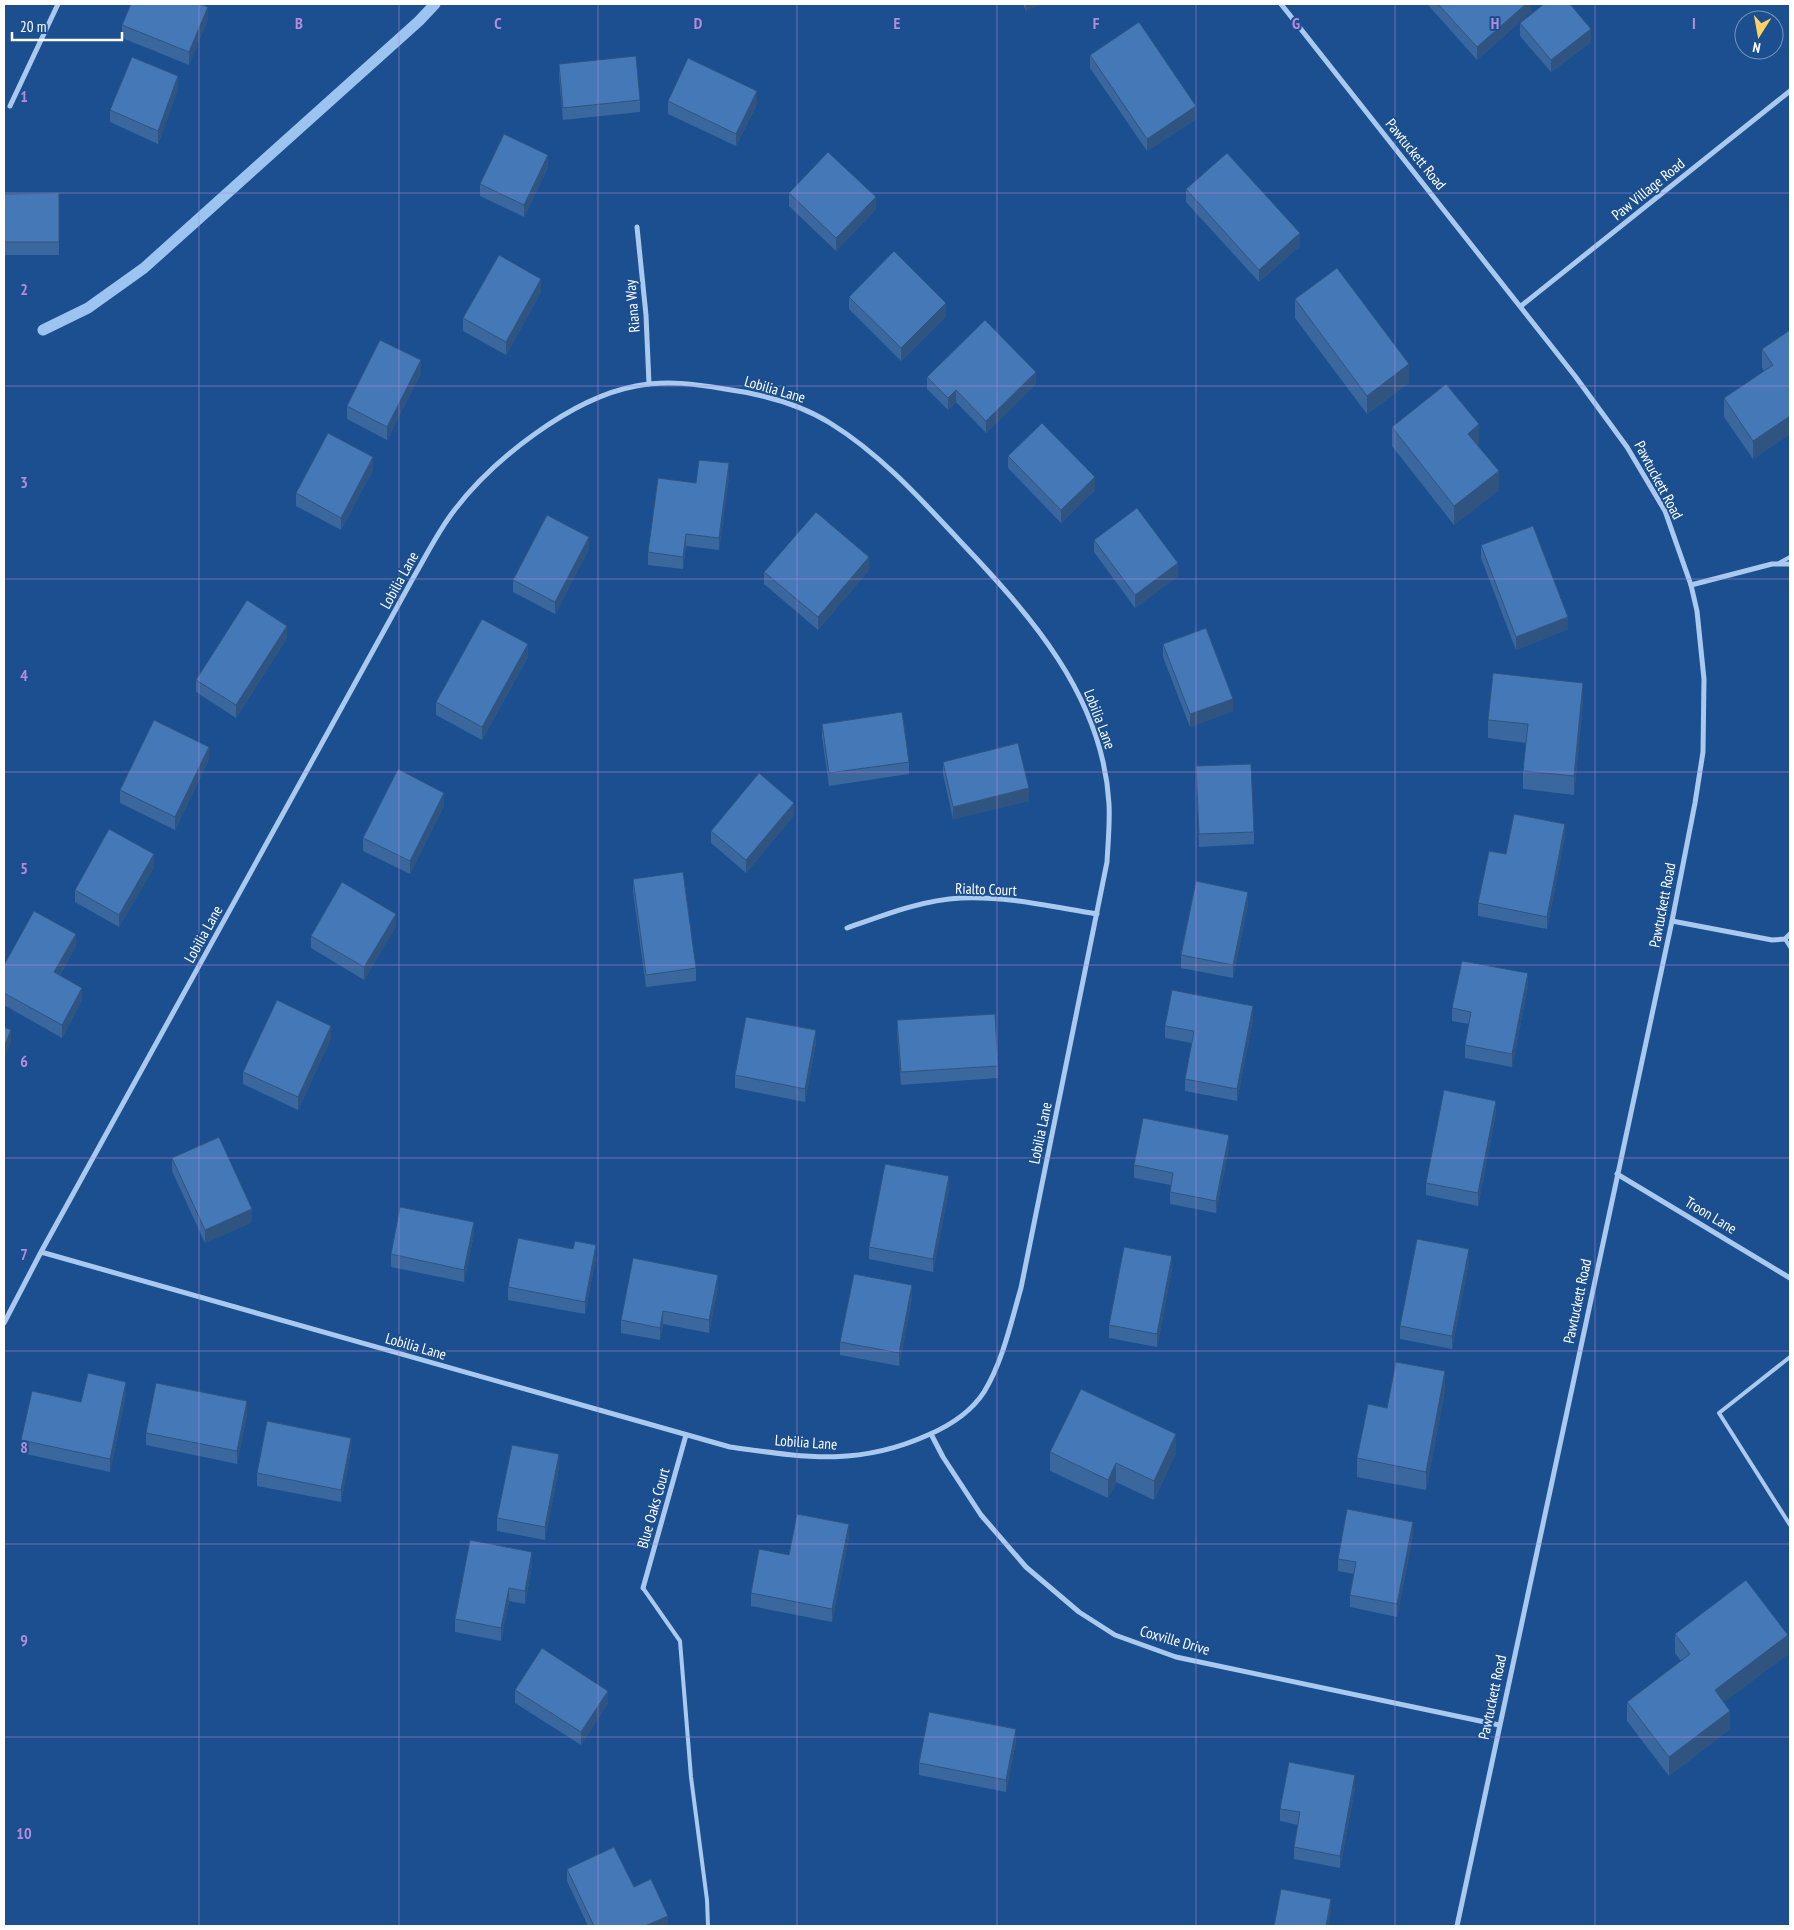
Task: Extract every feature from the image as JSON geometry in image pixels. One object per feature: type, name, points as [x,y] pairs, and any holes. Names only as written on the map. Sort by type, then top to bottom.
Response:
[{"type":"street","points":[[10,106],[58,4]]},
{"type":"street","name":"Pawtuckett Road","points":[[1281,4],[1521,306],[1627,447],[1664,511],[1692,585],[1697,611],[1704,679],[1702,752],[1672,921],[1457,1926]]},
{"type":"street","name":"Paw Village Road","points":[[1521,306],[1790,91]]},
{"type":"street","name":"Riana Way","points":[[637,227],[646,315],[649,384]]},
{"type":"street","name":"Lobilia Lane","points":[[4,1323],[41,1252],[451,514],[476,484],[528,438],[564,415],[600,398],[633,386],[649,384],[691,383],[758,394],[801,407],[829,423],[878,457],[1013,597],[1045,638],[1067,671],[1084,705],[1103,761],[1109,804],[1107,852],[1097,914],[1021,1288],[1002,1352],[983,1392],[953,1423],[900,1448],[879,1453],[840,1457],[803,1456],[730,1447],[41,1252]]},
{"type":"street","points":[[1692,585],[1779,564],[1790,564]]},
{"type":"street","name":"Rialto Court","points":[[847,928],[910,906],[960,898],[1010,900],[1097,914]]},
{"type":"street","points":[[1672,921],[1772,940],[1785,939],[1790,934]]},
{"type":"street","name":"Troon Lane","points":[[1617,1174],[1790,1278]]},
{"type":"street","name":"Blue Oaks Court","points":[[643,1588],[686,1434]]},
{"type":"street","name":"Coxville Drive","points":[[931,1434],[943,1457],[981,1515],[1026,1567],[1079,1612],[1115,1635],[1176,1657],[1499,1725]]},
{"type":"lane","points":[[1779,564],[1790,557]]},
{"type":"lane","points":[[1785,939],[1790,947]]},
{"type":"lane","points":[[1790,1357],[1719,1413],[1790,1525]]},
{"type":"lane","points":[[643,1588],[680,1641],[691,1777],[707,1900],[708,1926]]},
{"type":"building","points":[[131,4],[200,4],[208,7],[189,52],[122,25]]},
{"type":"building","points":[[1438,4],[1526,4],[1477,47]]},
{"type":"building","points":[[1544,4],[1570,4],[1591,29],[1551,60],[1520,23]]},
{"type":"building","points":[[1139,22],[1196,106],[1147,139],[1090,55]]},
{"type":"building","points":[[636,56],[640,100],[563,108],[559,64]]},
{"type":"building","points":[[132,57],[178,76],[158,131],[110,110]]},
{"type":"building","points":[[688,58],[757,91],[736,134],[668,101]]},
{"type":"building","points":[[504,134],[548,155],[524,205],[480,184]]},
{"type":"building","points":[[828,152],[876,197],[836,238],[789,193]]},
{"type":"building","points":[[1227,153],[1300,233],[1259,270],[1186,189]]},
{"type":"building","points":[[59,193],[59,242],[4,242],[4,194]]},
{"type":"building","points":[[894,251],[946,303],[901,348],[849,297]]},
{"type":"building","points":[[499,255],[541,279],[506,342],[463,318]]},
{"type":"building","points":[[1337,268],[1409,364],[1367,396],[1295,299]]},
{"type":"building","points":[[985,320],[1036,372],[986,421],[956,390],[948,398],[927,377]]},
{"type":"building","points":[[1790,330],[1790,416],[1753,441],[1724,398],[1773,365],[1762,349]]},
{"type":"building","points":[[380,340],[421,360],[387,427],[347,406]]},
{"type":"building","points":[[1446,384],[1479,424],[1468,434],[1499,471],[1454,506],[1392,427]]},
{"type":"building","points":[[1042,423],[1095,477],[1061,510],[1008,456]]},
{"type":"building","points":[[328,433],[373,457],[341,518],[296,493]]},
{"type":"building","points":[[699,460],[729,463],[719,538],[686,534],[683,557],[648,552],[658,478],[696,483]]},
{"type":"building","points":[[1137,508],[1178,563],[1135,595],[1094,540]]},
{"type":"building","points":[[816,512],[869,557],[818,617],[764,572]]},
{"type":"building","points":[[547,515],[589,537],[555,602],[513,580]]},
{"type":"building","points":[[1533,526],[1568,617],[1516,637],[1481,545]]},
{"type":"building","points":[[247,600],[287,626],[236,705],[196,680]]},
{"type":"building","points":[[482,619],[528,644],[482,727],[436,702]]},
{"type":"building","points":[[1206,628],[1233,699],[1190,714],[1163,644]]},
{"type":"building","points":[[1493,673],[1583,683],[1574,776],[1523,771],[1528,724],[1488,720]]},
{"type":"building","points":[[902,712],[909,762],[829,773],[822,724]]},
{"type":"building","points":[[154,720],[209,747],[175,817],[120,790]]},
{"type":"building","points":[[1018,743],[1029,788],[953,807],[943,762]]},
{"type":"building","points":[[1251,764],[1254,832],[1199,834],[1196,766]]},
{"type":"building","points":[[398,769],[444,793],[410,861],[363,838]]},
{"type":"building","points":[[759,773],[794,803],[746,860],[711,831]]},
{"type":"building","points":[[1514,814],[1565,824],[1547,917],[1478,903],[1489,851],[1506,854]]},
{"type":"building","points":[[109,829],[154,854],[119,915],[75,890]]},
{"type":"building","points":[[683,872],[696,968],[646,975],[633,879]]},
{"type":"building","points":[[1196,881],[1248,892],[1233,965],[1181,955]]},
{"type":"building","points":[[342,882],[396,914],[364,967],[311,936]]},
{"type":"building","points":[[34,911],[76,934],[54,972],[82,988],[62,1025],[4,993],[4,965]]},
{"type":"building","points":[[1462,961],[1528,973],[1512,1054],[1465,1045],[1471,1012],[1452,1008]]},
{"type":"building","points":[[1172,990],[1253,1006],[1237,1089],[1185,1079],[1194,1031],[1165,1026]]},
{"type":"building","points":[[277,1000],[331,1026],[298,1097],[243,1072]]},
{"type":"building","points":[[995,1014],[998,1066],[901,1072],[897,1020]]},
{"type":"building","points":[[746,1017],[816,1030],[805,1089],[735,1075]]},
{"type":"building","points":[[4,1027],[11,1030],[4,1047]]},
{"type":"building","points":[[1444,1090],[1496,1101],[1478,1193],[1426,1183]]},
{"type":"building","points":[[1143,1118],[1229,1135],[1216,1201],[1170,1192],[1173,1173],[1134,1165]]},
{"type":"building","points":[[219,1137],[252,1209],[205,1230],[172,1158]]},
{"type":"building","points":[[885,1164],[949,1176],[933,1259],[869,1247]]},
{"type":"building","points":[[400,1207],[474,1222],[464,1270],[391,1254]]},
{"type":"building","points":[[518,1238],[573,1249],[575,1241],[596,1245],[585,1302],[508,1287]]},
{"type":"building","points":[[1417,1239],[1469,1249],[1452,1336],[1400,1326]]},
{"type":"building","points":[[1124,1247],[1172,1256],[1157,1334],[1109,1325]]},
{"type":"building","points":[[633,1258],[718,1275],[709,1320],[663,1311],[660,1328],[621,1320]]},
{"type":"building","points":[[854,1274],[912,1285],[899,1353],[840,1342]]},
{"type":"building","points":[[1396,1362],[1445,1371],[1426,1472],[1357,1458],[1368,1404],[1387,1408]]},
{"type":"building","points":[[88,1373],[126,1382],[110,1459],[21,1440],[32,1391],[81,1402]]},
{"type":"building","points":[[156,1383],[247,1401],[237,1451],[146,1433]]},
{"type":"building","points":[[1081,1389],[1176,1434],[1154,1481],[1116,1463],[1108,1480],[1050,1452]]},
{"type":"building","points":[[267,1421],[351,1438],[341,1490],[257,1473]]},
{"type":"building","points":[[512,1445],[559,1454],[545,1527],[497,1518]]},
{"type":"building","points":[[1347,1509],[1413,1522],[1397,1604],[1350,1595],[1356,1562],[1338,1559]]},
{"type":"building","points":[[797,1514],[849,1524],[832,1609],[751,1593],[759,1549],[789,1555]]},
{"type":"building","points":[[470,1540],[532,1552],[525,1591],[509,1588],[501,1628],[455,1619]]},
{"type":"building","points":[[1746,1580],[1788,1635],[1715,1690],[1730,1711],[1669,1757],[1627,1702],[1690,1654],[1675,1634]]},
{"type":"building","points":[[542,1648],[608,1691],[581,1732],[515,1690]]},
{"type":"building","points":[[929,1712],[1016,1729],[1006,1780],[919,1763]]},
{"type":"building","points":[[1289,1762],[1355,1775],[1340,1856],[1294,1847],[1300,1812],[1280,1809]]},
{"type":"building","points":[[614,1847],[634,1887],[651,1879],[668,1916],[645,1926],[594,1926],[567,1869]]},
{"type":"building","points":[[1281,1889],[1331,1899],[1326,1926],[1274,1926]]},
{"type":"waterway","points":[[43,330],[88,308],[144,268],[419,21],[435,4]]}]
